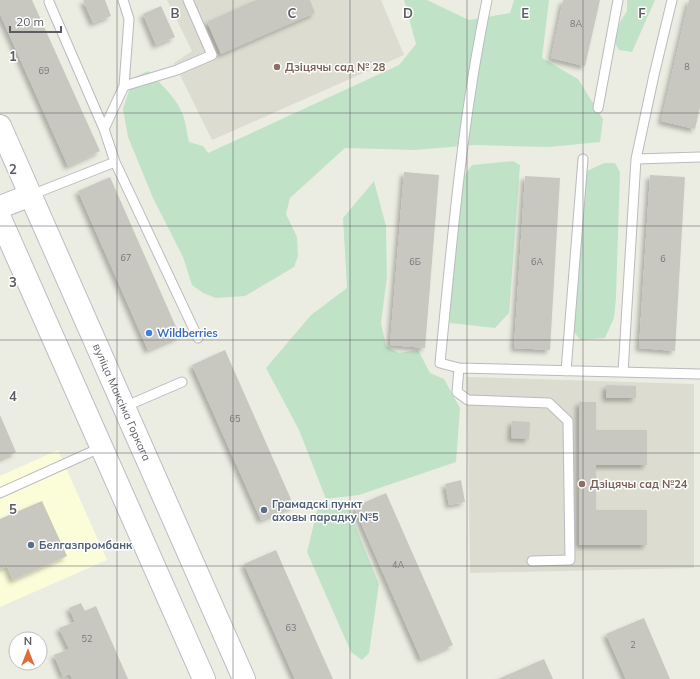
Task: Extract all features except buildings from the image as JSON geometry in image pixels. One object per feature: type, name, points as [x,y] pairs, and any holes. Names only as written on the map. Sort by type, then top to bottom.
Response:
[{"type":"main road","name":"вуліца Максіма Горкага","points":[[0,126],[244,679]]},
{"type":"main road","points":[[0,207],[31,195]]},
{"type":"main road","points":[[0,218],[204,679]]},
{"type":"lane","points":[[104,129],[124,86],[130,19],[122,0]]},
{"type":"lane","points":[[124,86],[178,70],[212,55],[188,0]]},
{"type":"lane","points":[[487,0],[477,46],[460,162],[440,363],[459,368],[700,374]]},
{"type":"lane","points":[[598,108],[618,0]]},
{"type":"lane","points":[[623,372],[636,159],[672,0]]},
{"type":"lane","points":[[49,2],[104,129],[115,162],[198,338]]},
{"type":"lane","points":[[636,159],[700,157]]},
{"type":"lane","points":[[566,371],[583,159]]},
{"type":"lane","points":[[31,195],[115,162]]},
{"type":"lane","points":[[459,368],[457,392],[468,400],[549,404],[568,421],[570,560],[532,561]]},
{"type":"lane","points":[[124,407],[182,382]]},
{"type":"lane","points":[[0,493],[102,447]]},
{"type":"shaded area","name":"Дзіцячы сад № 28","points":[[167,0],[381,0],[404,55],[212,140],[174,63],[192,51]]},
{"type":"shaded area","points":[[404,0],[427,0],[469,20],[510,13],[514,0],[549,0],[542,58],[578,79],[603,119],[600,142],[549,147],[474,145],[415,150],[345,148],[290,198],[286,214],[297,237],[298,256],[294,267],[245,296],[216,298],[203,293],[192,285],[183,257],[153,198],[128,137],[123,109],[133,78],[148,71],[168,91],[180,108],[184,118],[189,142],[203,146],[208,153],[399,65],[416,44]]},
{"type":"shaded area","points":[[627,0],[655,0],[632,52],[619,50],[615,43],[620,22],[627,11]]},
{"type":"shaded area","points":[[513,161],[520,165],[509,313],[495,328],[450,323],[449,303],[460,182],[472,165]]},
{"type":"shaded area","points":[[604,163],[615,163],[620,172],[614,318],[605,338],[580,340],[572,329],[585,172]]},
{"type":"shaded area","points":[[374,181],[386,226],[387,277],[381,323],[386,346],[399,353],[418,350],[430,373],[444,379],[460,408],[456,462],[359,495],[326,499],[299,430],[266,368],[311,315],[347,288],[343,218]]},
{"type":"shaded area","name":"Дзіцячы сад №24","points":[[467,377],[694,384],[694,568],[470,573]]},
{"type":"shaded area","points":[[58,450],[107,560],[0,607],[0,476]]},
{"type":"shaded area","points":[[319,503],[347,506],[379,584],[369,653],[362,660],[351,652],[307,552]]},
{"type":"place","name":"Дзіцячы сад № 28","points":[[277,67]]},
{"type":"place","name":"Wildberries","points":[[149,333]]},
{"type":"place","name":"Дзіцячы сад №24","points":[[582,484]]},
{"type":"place","name":"Грамадскі пункт аховы парадку №5","points":[[264,510]]},
{"type":"place","name":"Белгазпромбанк","points":[[31,545]]}]
